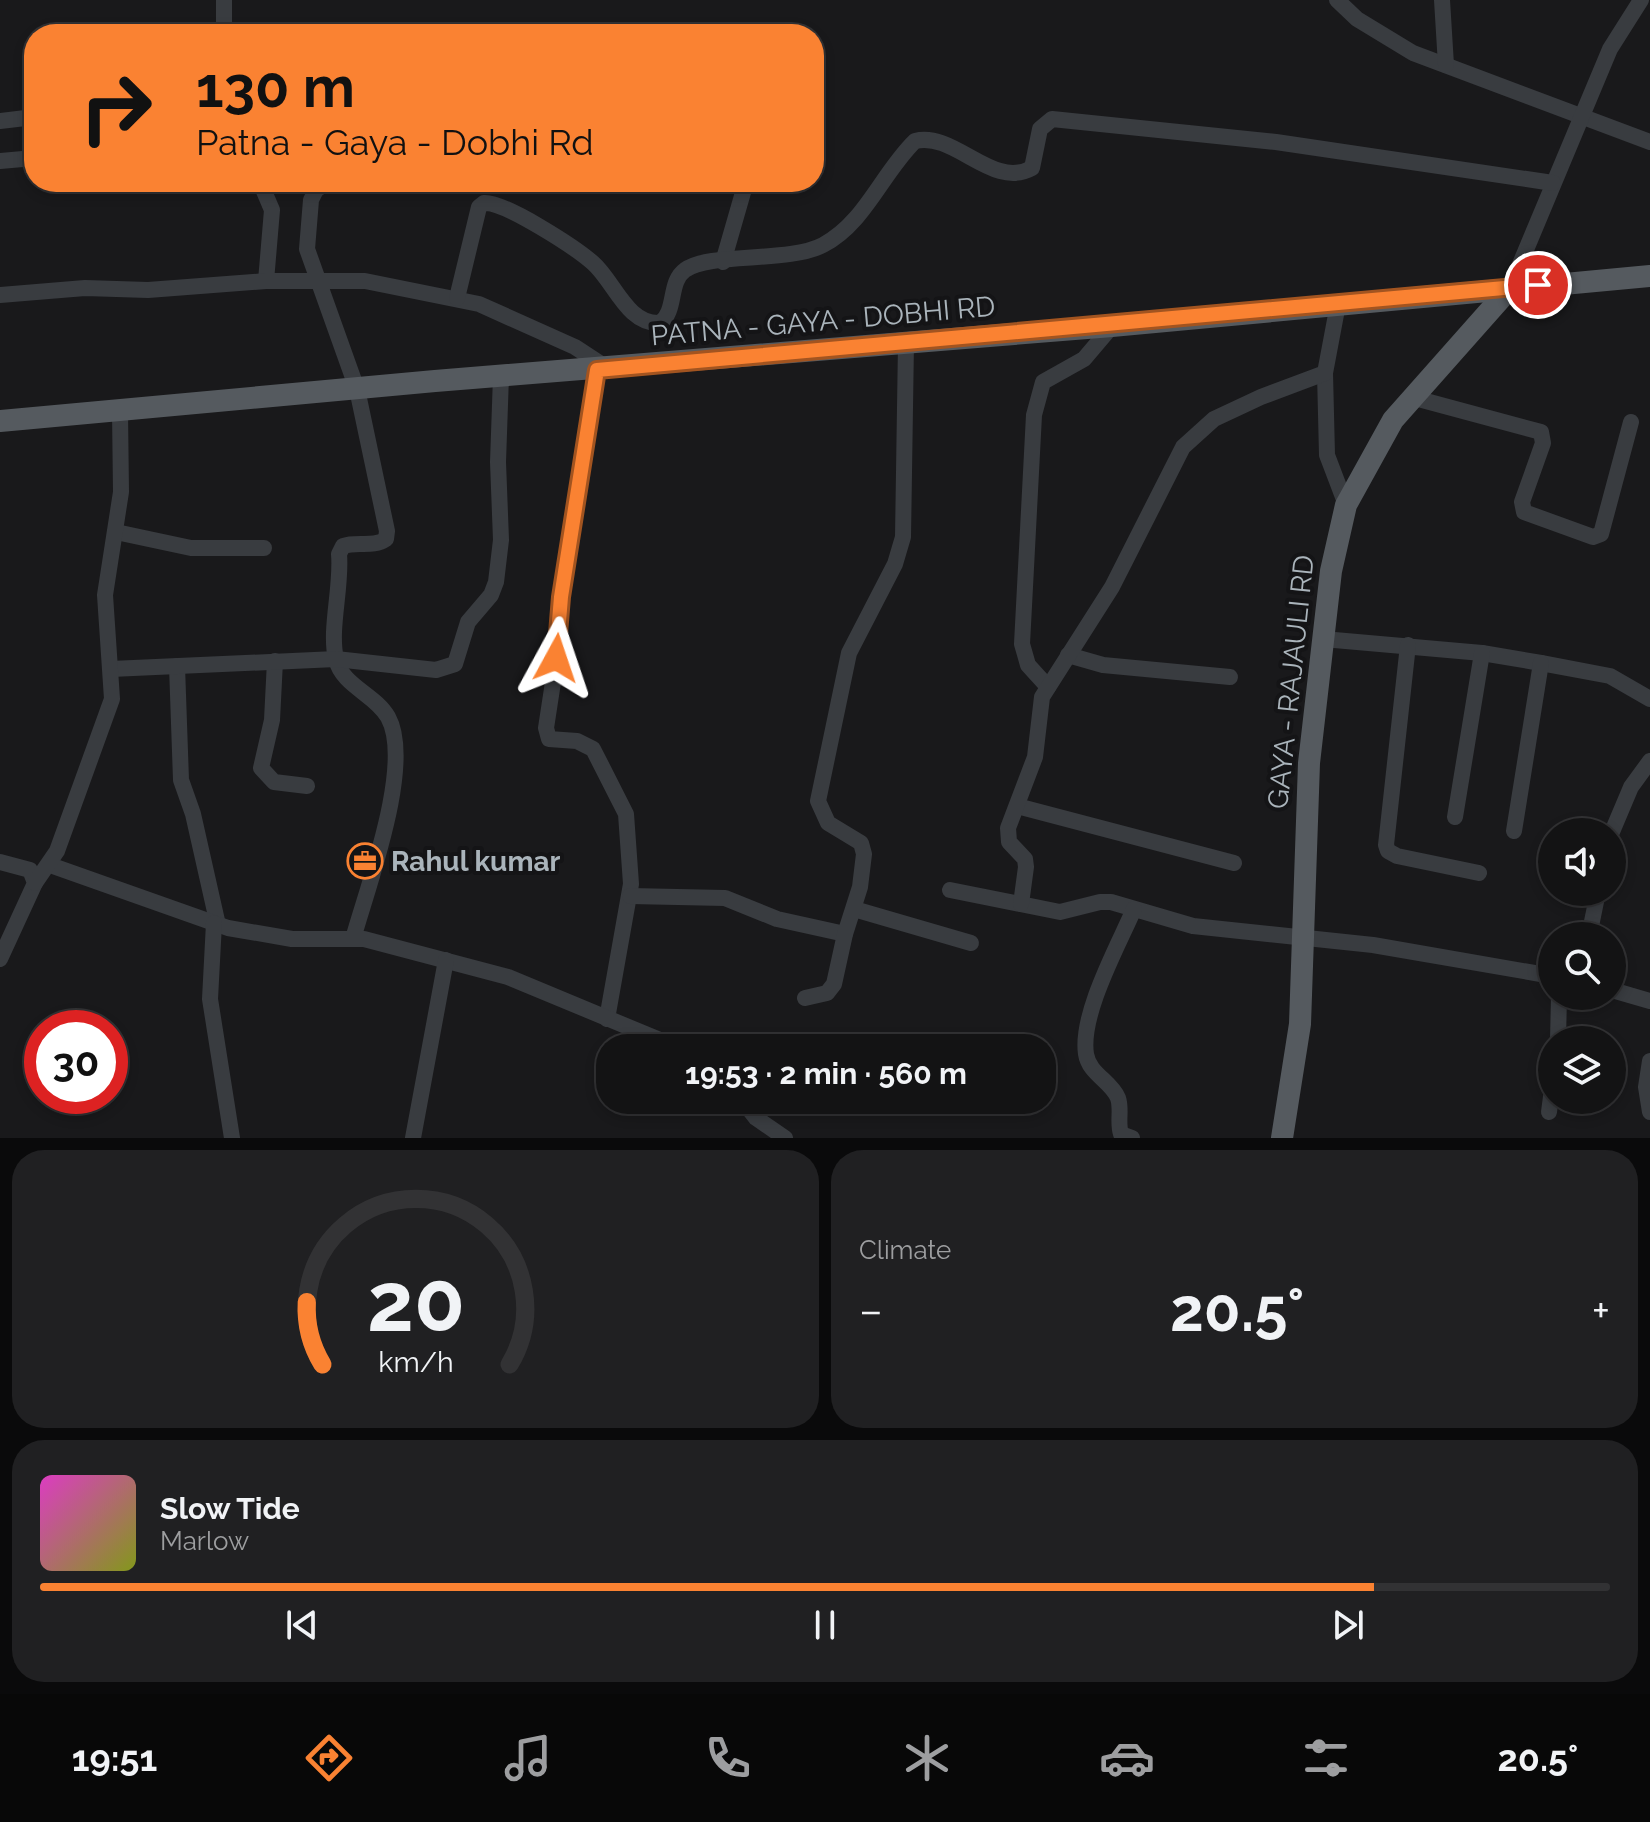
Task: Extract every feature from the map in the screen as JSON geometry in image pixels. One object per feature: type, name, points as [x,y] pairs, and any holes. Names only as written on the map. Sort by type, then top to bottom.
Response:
[{"type":"main road","name":"PATNA - GAYA - DOBHI RD","points":[[0,421],[1112,326],[1650,276]]},
{"type":"main road","name":"GAYA - RAJAULI RD","points":[[1282,1138],[1300,1024],[1305,816],[1331,571],[1346,505],[1377,445],[1411,397],[1510,288]]},
{"type":"street","points":[[224,0],[224,24]]},
{"type":"street","points":[[1337,0],[1381,35],[1446,65],[1650,142]]},
{"type":"street","points":[[1442,0],[1446,65]]},
{"type":"street","points":[[1510,288],[1610,49],[1641,0]]},
{"type":"street","points":[[0,121],[24,118]]},
{"type":"street","points":[[457,298],[479,207],[484,203],[501,206],[580,253],[601,271],[630,310],[654,324],[667,318],[677,281],[686,269],[795,254],[823,246],[845,230],[915,141],[941,142],[998,170],[1029,170],[1040,129],[1052,119],[1276,142],[1553,183]]},
{"type":"street","points":[[0,161],[24,159]]},
{"type":"street","points":[[264,192],[272,210],[266,281]]},
{"type":"street","points":[[315,192],[306,232],[316,280],[357,389],[387,531],[386,539],[381,543],[350,544],[343,546],[339,554],[336,659],[347,679],[375,700],[388,717],[395,745],[391,806],[353,939]]},
{"type":"street","points":[[723,262],[743,192]]},
{"type":"street","points":[[0,295],[85,288],[148,290],[266,281],[365,281],[457,298],[575,347],[603,370],[561,597],[559,643],[546,728],[549,739],[588,745],[600,756],[626,814],[630,896],[622,923],[607,1019]]},
{"type":"street","points":[[1338,304],[1325,373],[1327,455],[1346,505]]},
{"type":"street","points":[[1048,687],[1028,665],[1022,644],[1034,415],[1043,382],[1084,359],[1112,326]]},
{"type":"street","points":[[805,998],[827,993],[834,984],[863,872],[861,843],[828,823],[818,801],[849,653],[895,564],[903,537],[906,343]]},
{"type":"street","points":[[1021,904],[1026,867],[1008,835],[1035,757],[1038,709],[1048,687],[1112,587],[1183,447],[1214,419],[1325,373]]},
{"type":"street","points":[[111,669],[336,659],[447,669],[459,659],[468,622],[491,595],[498,568],[501,376]]},
{"type":"street","points":[[1411,397],[1541,432],[1543,443],[1522,502],[1524,512],[1593,537],[1601,534],[1631,422]]},
{"type":"street","points":[[0,959],[35,883],[50,865],[112,699],[105,595],[116,532],[122,466],[120,412]]},
{"type":"street","points":[[116,532],[191,548],[264,548]]},
{"type":"street","points":[[1323,639],[1482,653],[1541,663],[1610,676],[1650,699]]},
{"type":"street","points":[[1408,645],[1386,845],[1388,851],[1397,856],[1479,873]]},
{"type":"street","points":[[1455,817],[1482,653]]},
{"type":"street","points":[[1068,655],[1103,665],[1230,677]]},
{"type":"street","points":[[275,661],[273,708],[261,768],[274,782],[307,786]]},
{"type":"street","points":[[1514,831],[1541,663]]},
{"type":"street","points":[[177,666],[181,780],[193,814],[216,924],[210,999],[232,1138]]},
{"type":"street","points":[[1618,818],[1631,787],[1650,761]]},
{"type":"street","points":[[1017,806],[1234,863]]},
{"type":"street","points":[[0,862],[30,870],[35,883]]},
{"type":"street","points":[[50,865],[216,924],[274,938],[353,939],[446,960],[522,982],[644,1034]]},
{"type":"street","points":[[950,890],[1060,912],[1100,902],[1193,926],[1373,945],[1538,974]]},
{"type":"street","points":[[630,896],[725,898],[777,919],[845,934]]},
{"type":"street","points":[[854,909],[971,943]]},
{"type":"street","points":[[1132,1138],[1121,1134],[1118,1097],[1096,1074],[1087,1057],[1086,1045],[1092,1011],[1134,909]]},
{"type":"street","points":[[413,1138],[446,960]]},
{"type":"street","points":[[1626,994],[1650,1001]]},
{"type":"street","points":[[1650,1061],[1646,1087],[1650,1112]]},
{"type":"street","points":[[753,1114],[785,1138]]},
{"type":"place","name":"Rahul kumar","points":[[365,861]]},
{"type":"route","points":[[556,658],[561,597],[597,370],[1112,326],[1538,285]]}]
